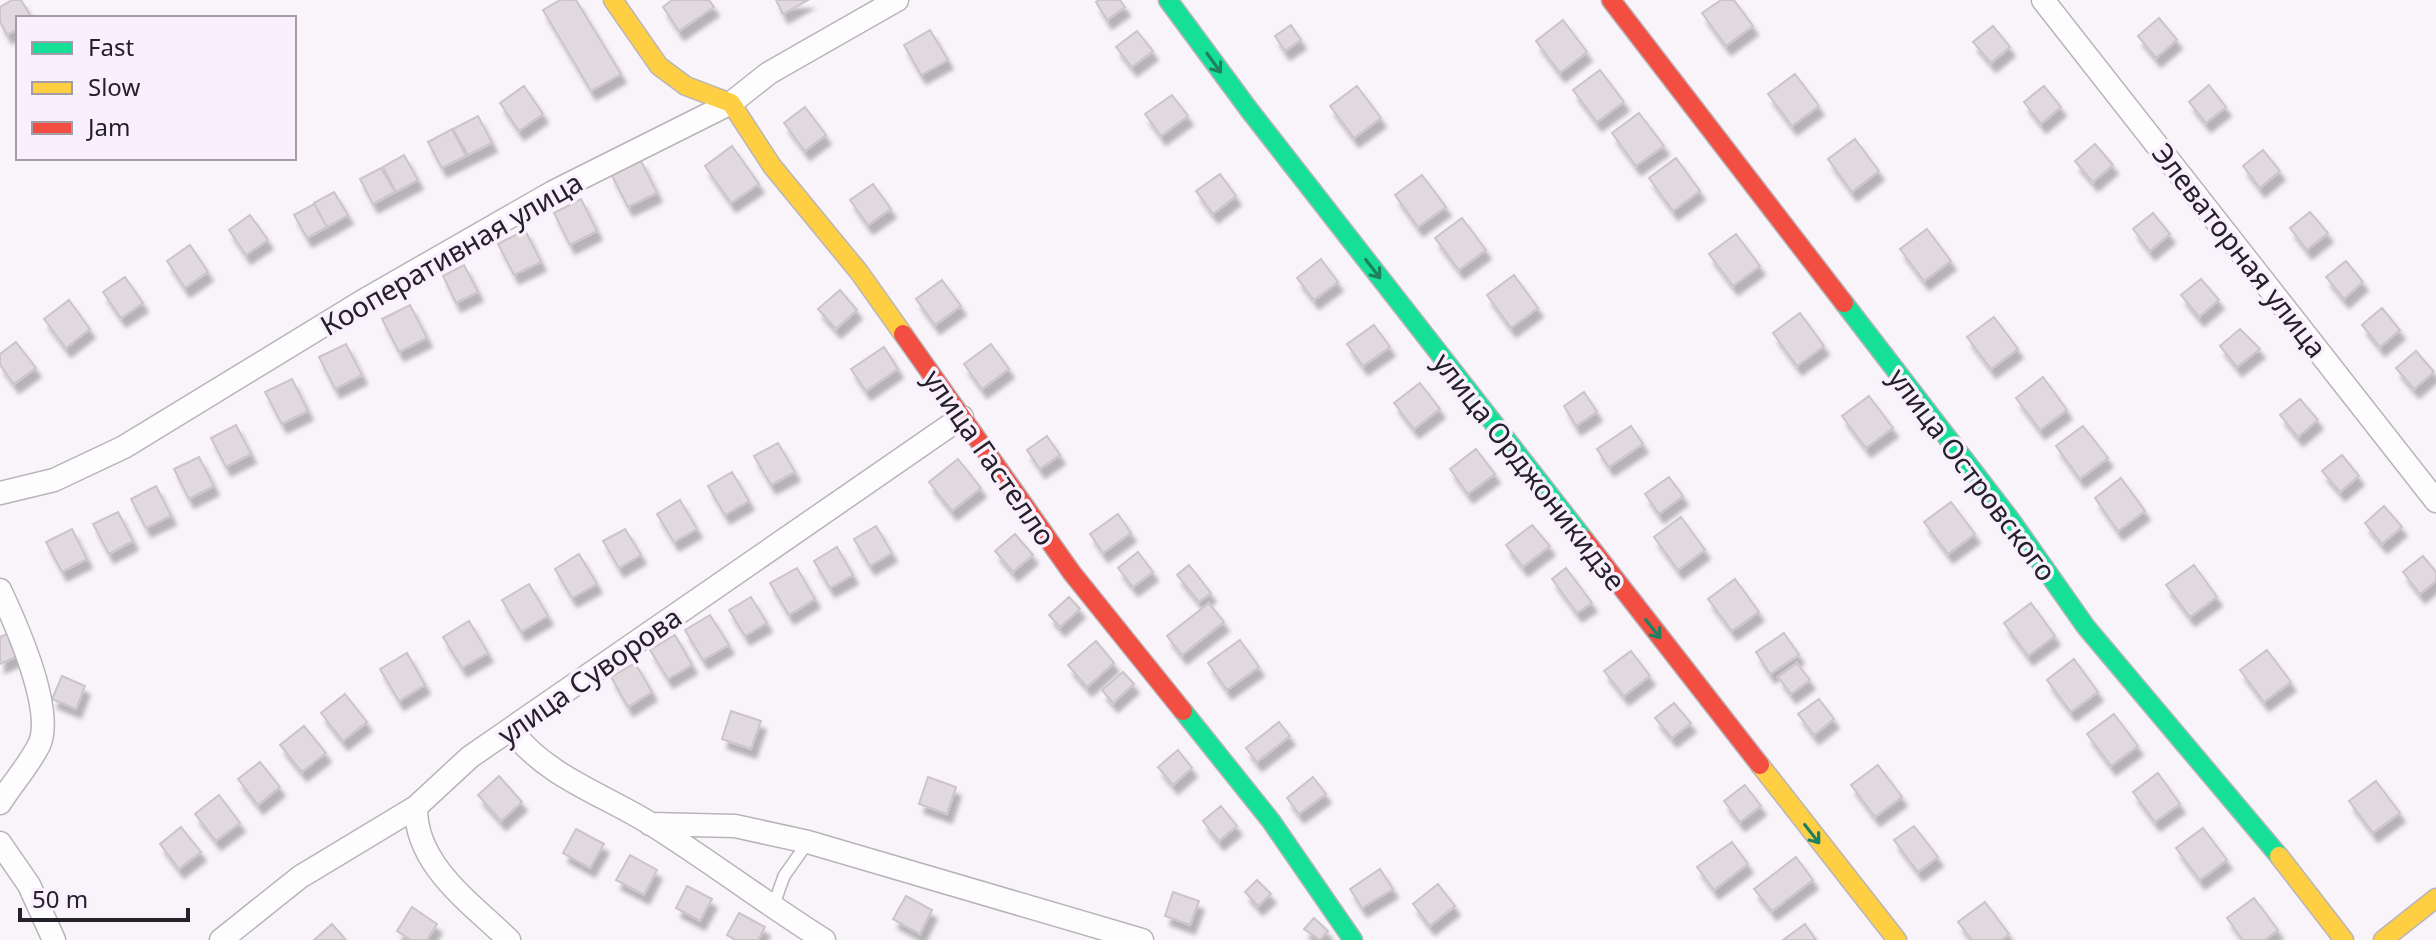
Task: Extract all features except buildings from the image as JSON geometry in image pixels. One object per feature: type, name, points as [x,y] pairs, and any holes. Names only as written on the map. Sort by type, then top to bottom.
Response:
[{"type":"street","points":[[613,0],[659,71],[691,91],[731,103]]},
{"type":"street","name":"Кооперативная улица","points":[[0,493],[54,480],[124,447],[368,298],[514,214],[731,103],[769,73],[897,0]]},
{"type":"street","name":"улица Орджоникидзе","points":[[1168,0],[1260,123],[1897,940]]},
{"type":"street","name":"улица Островского","points":[[1611,0],[2010,519],[2086,627],[2293,873],[2344,940]]},
{"type":"street","name":"Элеваторная улица","points":[[2043,0],[2436,501]]},
{"type":"street","name":"улица Гастелло","points":[[731,103],[772,166],[859,272],[1072,573],[1271,821],[1353,940]]},
{"type":"street","name":"улица Суворова","points":[[221,940],[300,877],[416,807],[470,757],[962,417]]},
{"type":"street","points":[[0,590],[24,640],[44,725],[39,745],[0,803]]},
{"type":"street","points":[[511,730],[525,749],[550,769],[650,824],[824,940]]},
{"type":"street","points":[[416,807],[421,845],[445,879],[509,940]]},
{"type":"street","points":[[650,824],[735,826],[808,842],[1142,940]]},
{"type":"street","points":[[0,843],[29,885],[54,940]]},
{"type":"street","points":[[2383,940],[2411,931],[2436,898]]},
{"type":"lane","points":[[773,908],[784,876],[808,842]]},
{"type":"traffic: fast","points":[[1168,0],[1250,111],[1584,539]]},
{"type":"traffic: fast","points":[[1844,303],[2010,519],[2086,627],[2279,856]]},
{"type":"traffic: fast","points":[[1183,711],[1271,821],[1353,940]]},
{"type":"traffic: slow","points":[[613,0],[659,66],[686,86],[731,103],[772,166],[859,272],[903,334]]},
{"type":"traffic: slow","points":[[1760,765],[1897,940]]},
{"type":"traffic: slow","points":[[2279,856],[2344,940]]},
{"type":"traffic: slow","points":[[2383,940],[2436,898]]},
{"type":"traffic: jam","points":[[1611,0],[1844,303]]},
{"type":"traffic: jam","points":[[903,334],[1072,573],[1183,711]]},
{"type":"traffic: jam","points":[[1584,539],[1760,765]]}]
